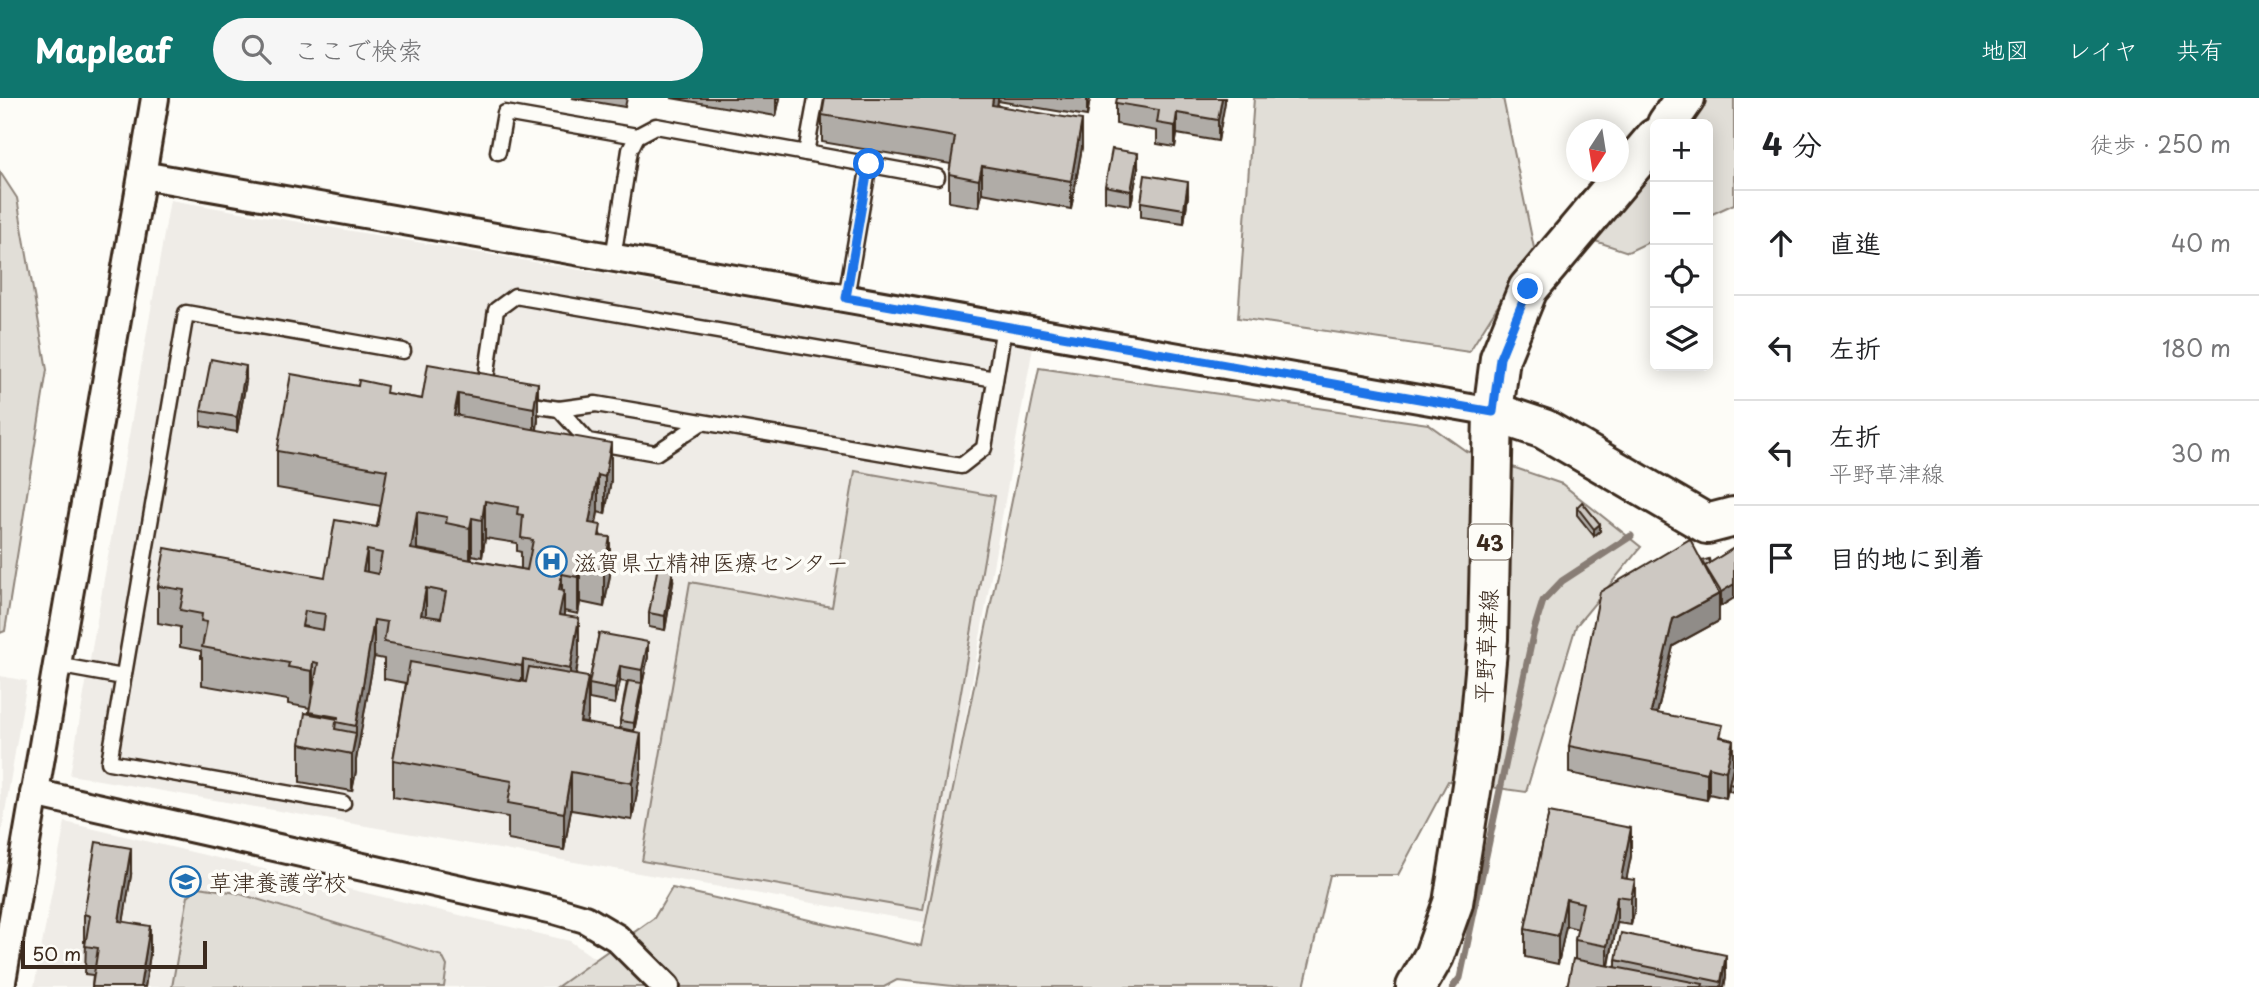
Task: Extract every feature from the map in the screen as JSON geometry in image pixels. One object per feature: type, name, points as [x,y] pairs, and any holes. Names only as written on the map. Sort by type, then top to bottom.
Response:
[{"type":"main road","points":[[1670,119],[1685,98]]},
{"type":"main road","name":"平野草津線","points":[[1416,987],[1434,956],[1452,903],[1478,748],[1488,639],[1493,412],[1500,358],[1528,289],[1650,144]]},
{"type":"main road","points":[[1493,412],[1544,429],[1707,524],[1734,517]]},
{"type":"street","points":[[1,987],[155,98]]},
{"type":"street","points":[[142,175],[1493,412]]},
{"type":"street","points":[[34,793],[586,919],[617,938],[666,987]]},
{"type":"lane","points":[[806,153],[816,98]]},
{"type":"lane","points":[[498,152],[505,113],[637,136],[656,126],[937,177]]},
{"type":"lane","points":[[613,258],[631,150],[637,136]]},
{"type":"lane","points":[[846,298],[869,164]]},
{"type":"lane","points":[[995,379],[515,296],[496,310],[484,397],[559,409],[596,404],[961,466],[984,448],[1004,326]]},
{"type":"lane","points":[[343,803],[108,762],[186,313],[403,351]]},
{"type":"lane","points":[[559,409],[588,441],[656,453],[701,423]]},
{"type":"lane","points":[[57,665],[123,677]]},
{"type":"shaded area","points":[[1254,98],[1503,98],[1534,248],[1469,352],[1238,318]]},
{"type":"shaded area","points":[[1707,98],[1734,98],[1734,204],[1713,214],[1713,119],[1690,119]]},
{"type":"shaded area","points":[[1650,170],[1650,241],[1628,252],[1595,241]]},
{"type":"shaded area","points":[[0,172],[17,198],[47,370],[5,631],[0,633]]},
{"type":"shaded area","name":"滋賀県立精神医療センター","points":[[170,200],[1033,347],[928,923],[70,775]]},
{"type":"shaded area","points":[[1039,368],[1428,424],[1466,451],[1562,484],[1641,547],[1576,626],[1526,792],[1448,781],[1398,875],[1330,875],[1304,987],[962,987],[897,980],[884,987],[557,987],[654,918],[672,888],[921,946]]},
{"type":"shaded area","points":[[855,471],[995,496],[923,910],[642,861],[690,582],[832,607]]},
{"type":"shaded area","points":[[0,676],[27,681],[0,842]]},
{"type":"shaded area","name":"草津養護学校","points":[[65,822],[570,941],[621,977],[606,987],[34,987]]},
{"type":"shaded area","points":[[199,887],[237,893],[442,956],[447,966],[444,987],[172,987],[188,896]]},
{"type":"building","points":[[825,98],[993,98],[992,105],[1082,120],[1071,181],[982,166],[979,180],[949,174],[955,137],[822,115]]},
{"type":"building","points":[[1117,98],[1222,98],[1218,120],[1177,113],[1175,126],[1157,123],[1159,110],[1116,103]]},
{"type":"building","points":[[1112,149],[1138,153],[1131,191],[1105,186]]},
{"type":"building","points":[[1145,175],[1188,182],[1184,209],[1141,202]]},
{"type":"building","points":[[211,359],[246,366],[237,417],[201,411]]},
{"type":"building","points":[[428,364],[538,383],[534,408],[458,394],[454,415],[611,443],[605,477],[598,475],[589,523],[601,525],[599,536],[610,537],[604,570],[580,565],[578,577],[562,574],[559,590],[564,591],[559,615],[579,618],[570,669],[523,660],[522,666],[384,642],[387,622],[374,620],[356,726],[336,722],[335,729],[356,733],[352,754],[300,744],[305,713],[338,719],[309,712],[318,663],[313,662],[312,671],[288,667],[289,663],[202,647],[207,622],[201,621],[202,614],[180,610],[184,590],[158,586],[165,548],[325,577],[335,520],[377,527],[387,470],[277,451],[291,374],[358,386],[359,380],[387,386],[386,393],[422,399]],"holes":[[[485,501],[518,507],[517,514],[523,515],[521,538],[533,540],[527,570],[411,549],[417,512],[447,517],[446,523],[470,528],[472,518],[482,520]],[[367,550],[382,553],[378,574],[363,571]],[[426,588],[446,592],[441,618],[421,615]],[[305,611],[325,614],[323,630],[302,626]]]},
{"type":"building","points":[[1582,502],[1600,524],[1594,529],[1577,507]]},
{"type":"building","points":[[1690,539],[1719,594],[1673,619],[1651,712],[1723,725],[1720,737],[1733,740],[1726,771],[1709,767],[1707,773],[1569,746],[1600,592]]},
{"type":"building","points":[[1734,548],[1734,584],[1721,592],[1705,566]]},
{"type":"building","points":[[1709,559],[1710,563],[1705,567],[1702,561]]},
{"type":"building","points":[[658,566],[673,569],[665,616],[649,613]]},
{"type":"building","points":[[599,633],[648,642],[642,670],[620,666],[615,689],[589,684]]},
{"type":"building","points":[[410,662],[526,682],[529,667],[588,677],[580,722],[641,733],[632,783],[571,772],[564,813],[508,803],[512,781],[393,760]]},
{"type":"building","points":[[628,681],[642,683],[634,723],[620,721]]},
{"type":"building","points":[[1734,765],[1734,785],[1729,784]]},
{"type":"building","points":[[1549,812],[1631,828],[1621,878],[1635,880],[1631,898],[1617,896],[1607,946],[1575,940],[1583,903],[1566,899],[1558,936],[1525,929]]},
{"type":"building","points":[[96,842],[131,848],[119,921],[150,926],[140,987],[92,987],[98,948],[85,946],[90,916],[84,914]]},
{"type":"building","points":[[1621,933],[1726,955],[1721,982],[1616,960]]},
{"type":"building","points":[[1573,959],[1703,984],[1702,987],[1567,987]]},
{"type":"waterway","points":[[1453,987],[1460,978],[1534,630],[1543,601],[1562,581],[1631,536]]},
{"type":"place","name":"滋賀県立精神医療センター","points":[[551,561]]},
{"type":"place","name":"草津養護学校","points":[[186,881]]},
{"type":"route","points":[[869,164],[846,298],[1493,412],[1500,358],[1528,289]]}]
